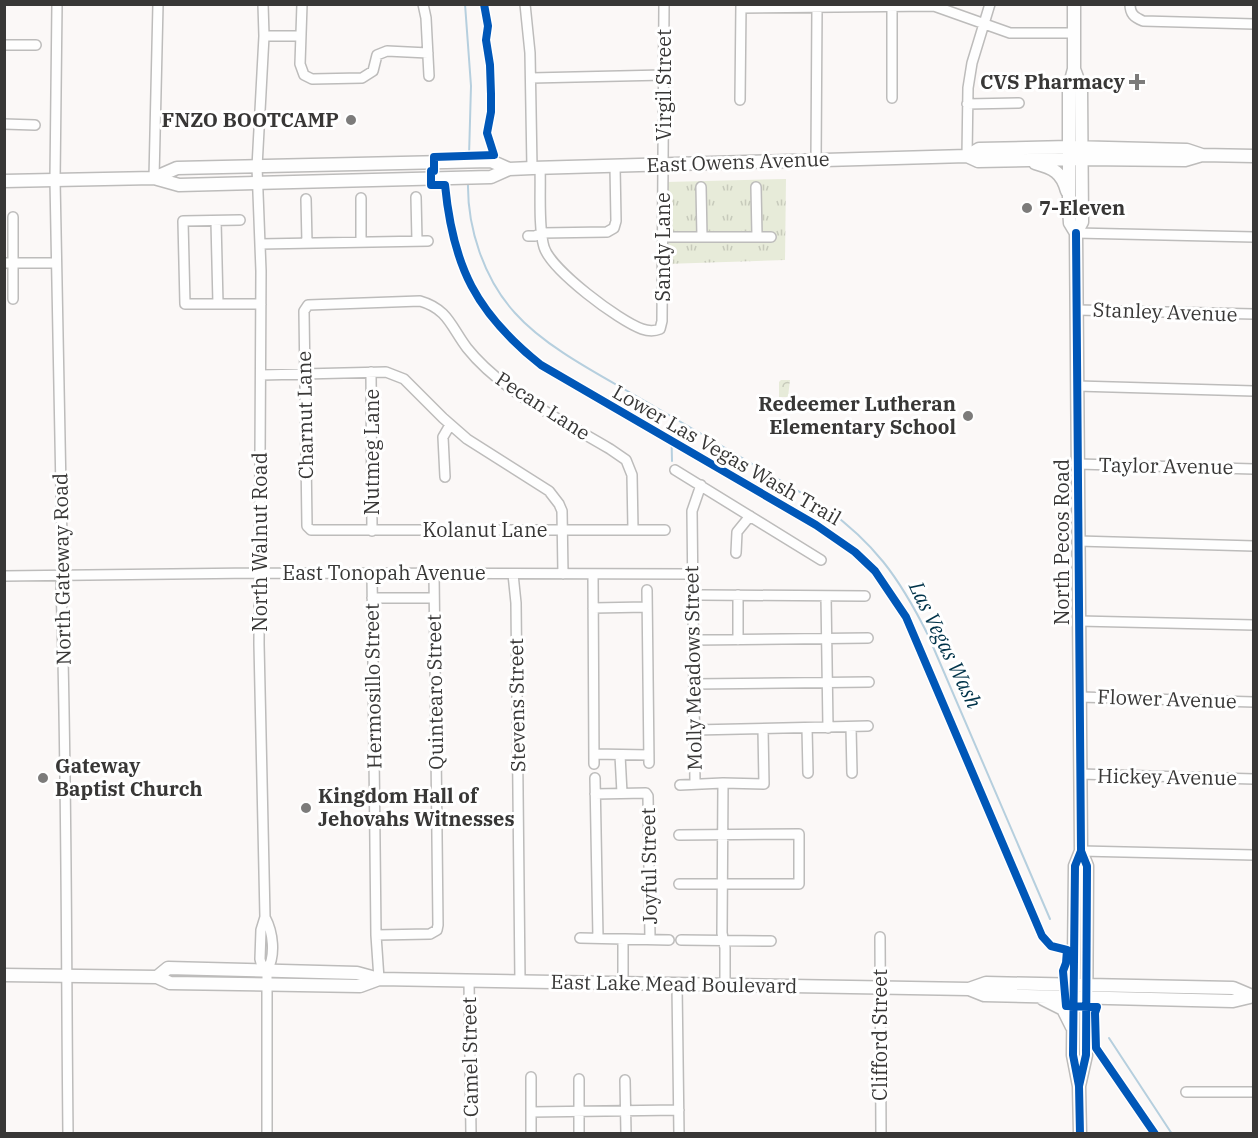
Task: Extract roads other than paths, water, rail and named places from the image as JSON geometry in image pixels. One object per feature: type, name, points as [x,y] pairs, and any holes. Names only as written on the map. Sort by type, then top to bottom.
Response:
[{"type":"main road","name":"North Pecos Road","points":[[1074,4],[1074,69],[1081,88],[1070,200],[1070,223],[1076,233]]},
{"type":"main road","name":"East Owens Avenue","points":[[967,156],[979,149],[1185,160],[1202,154],[1254,156]]},
{"type":"main road","name":"East Owens Avenue","points":[[4,181],[154,178],[179,185],[440,179],[491,177],[509,169],[967,156],[978,161],[1020,160],[1075,153]]},
{"type":"main road","name":"North Pecos Road","points":[[1075,153],[1082,222],[1076,233],[1081,851],[1075,866],[1080,998],[1086,1055],[1079,1086]]},
{"type":"main road","name":"East Owens Avenue","points":[[154,178],[177,168],[491,160],[509,169]]},
{"type":"main road","points":[[1020,160],[1057,171],[1063,179],[1070,200]]},
{"type":"main road","name":"East Lake Mead Boulevard","points":[[157,977],[168,968],[357,973],[379,979],[969,989],[984,995],[1233,1002],[1253,996]]},
{"type":"main road","name":"East Lake Mead Boulevard","points":[[4,975],[157,977],[170,983],[360,986],[379,979]]},
{"type":"main road","name":"East Lake Mead Boulevard","points":[[969,989],[986,982],[1080,984],[1233,988],[1253,996]]},
{"type":"main road","points":[[1036,996],[1063,1010],[1073,1033]]},
{"type":"main road","name":"North Pecos Road","points":[[1080,998],[1073,1033],[1073,1055],[1079,1086],[1080,1134]]},
{"type":"street","name":"North Gateway Road","points":[[57,4],[55,180],[63,576],[61,584],[68,1134]]},
{"type":"street","points":[[154,178],[158,4]]},
{"type":"street","name":"North Walnut Road","points":[[264,4],[257,166],[261,304],[260,644],[265,917],[261,930],[260,959],[267,971],[268,985],[267,1134]]},
{"type":"street","points":[[302,4],[300,36],[302,70],[304,75],[312,79],[362,78],[373,71],[377,55],[387,51],[429,53]]},
{"type":"street","points":[[423,4],[429,53],[429,76]]},
{"type":"street","points":[[525,4],[542,233]]},
{"type":"street","name":"Virgil Street","points":[[663,165],[664,4]]},
{"type":"street","points":[[967,156],[967,104],[972,63],[990,4]]},
{"type":"street","points":[[1130,4],[1130,11],[1143,21],[1254,24]]},
{"type":"street","points":[[740,100],[741,6],[934,6],[1010,33],[1074,33]]},
{"type":"street","points":[[816,160],[817,7]]},
{"type":"street","points":[[892,7],[892,98]]},
{"type":"street","points":[[264,36],[300,36]]},
{"type":"street","points":[[4,45],[36,45]]},
{"type":"street","points":[[531,78],[664,75]]},
{"type":"street","points":[[967,104],[1019,103]]},
{"type":"street","points":[[4,124],[35,125]]},
{"type":"street","name":"Sandy Lane","points":[[542,233],[547,255],[556,266],[600,304],[645,331],[660,329],[662,321],[663,165]]},
{"type":"street","points":[[528,236],[542,233],[607,232],[614,228],[616,221],[615,166]]},
{"type":"street","points":[[701,187],[702,237]]},
{"type":"street","points":[[756,187],[757,236]]},
{"type":"street","points":[[416,197],[417,241]]},
{"type":"street","points":[[361,198],[361,242]]},
{"type":"street","points":[[306,199],[307,243]]},
{"type":"street","points":[[13,217],[9,263],[13,299]]},
{"type":"street","points":[[240,220],[183,221],[185,304],[261,304]]},
{"type":"street","points":[[216,221],[219,304]]},
{"type":"street","points":[[1076,233],[1254,237]]},
{"type":"street","points":[[663,237],[771,237]]},
{"type":"street","points":[[260,244],[428,241]]},
{"type":"street","points":[[9,263],[56,263]]},
{"type":"street","name":"Pecan Lane","points":[[308,305],[420,301],[434,305],[445,315],[468,350],[508,387],[626,460],[632,475],[633,529]]},
{"type":"street","name":"Charnut Lane","points":[[307,526],[304,311],[308,305]]},
{"type":"street","name":"Stanley Avenue","points":[[1077,310],[1254,314]]},
{"type":"street","name":"Nutmeg Lane","points":[[371,372],[372,531]]},
{"type":"street","points":[[261,375],[386,372],[404,379],[450,425],[491,456],[549,491],[562,511],[563,574]]},
{"type":"street","points":[[1077,386],[1254,391]]},
{"type":"street","points":[[445,477],[443,437],[450,425]]},
{"type":"street","name":"Taylor Avenue","points":[[1078,464],[1254,469]]},
{"type":"street","points":[[675,470],[821,560]]},
{"type":"street","name":"Molly Meadows Street","points":[[701,485],[692,511],[695,783],[764,784],[763,729]]},
{"type":"street","points":[[736,553],[737,532],[750,516]]},
{"type":"street","name":"Kolanut Lane","points":[[307,526],[317,531],[665,530]]},
{"type":"street","points":[[1078,541],[1254,546]]},
{"type":"street","name":"East Tonopah Avenue","points":[[4,576],[261,573],[692,574]]},
{"type":"street","name":"Hermosillo Street","points":[[372,573],[376,935],[379,979]]},
{"type":"street","name":"Quintearo Street","points":[[376,935],[430,934],[437,930],[438,925],[434,573]]},
{"type":"street","name":"Stevens Street","points":[[513,573],[516,603],[520,981]]},
{"type":"street","points":[[593,574],[594,759],[620,755],[649,759],[647,590]]},
{"type":"street","points":[[702,595],[865,596]]},
{"type":"street","points":[[738,595],[738,640]]},
{"type":"street","points":[[826,596],[828,728]]},
{"type":"street","name":"Quintearo Street","points":[[372,598],[434,598]]},
{"type":"street","points":[[593,608],[646,607]]},
{"type":"street","points":[[1079,621],[1254,625]]},
{"type":"street","points":[[693,640],[868,638]]},
{"type":"street","points":[[694,684],[869,682]]},
{"type":"street","name":"Flower Avenue","points":[[1080,697],[1254,702]]},
{"type":"street","points":[[694,730],[868,726]]},
{"type":"street","points":[[807,728],[808,772]]},
{"type":"street","points":[[851,728],[852,773]]},
{"type":"street","points":[[596,794],[622,793],[620,755]]},
{"type":"street","name":"Hickey Avenue","points":[[1080,774],[1254,779]]},
{"type":"street","points":[[595,778],[598,938]]},
{"type":"street","points":[[680,785],[695,783]]},
{"type":"street","points":[[723,783],[724,986]]},
{"type":"street","name":"Joyful Street","points":[[622,793],[646,793],[648,796],[650,939]]},
{"type":"street","points":[[679,835],[799,834],[799,884],[679,884]]},
{"type":"street","points":[[1081,851],[1254,855]]},
{"type":"street","name":"Clifford Street","points":[[880,937],[881,1134]]},
{"type":"street","points":[[580,938],[669,940]]},
{"type":"street","points":[[623,939],[623,983]]},
{"type":"street","points":[[681,940],[771,941]]},
{"type":"street","name":"Camel Street","points":[[469,981],[471,1134]]},
{"type":"street","points":[[677,985],[679,1134]]},
{"type":"street","points":[[531,1077],[531,1134]]},
{"type":"street","points":[[579,1079],[579,1134]]},
{"type":"street","points":[[625,1080],[626,1134]]},
{"type":"street","points":[[1186,1092],[1254,1092]]},
{"type":"street","points":[[531,1112],[679,1110]]},
{"type":"waterway","name":"Las Vegas Wash","points":[[465,4],[471,86],[469,156]]},
{"type":"waterway","name":"Las Vegas Wash","points":[[468,182],[468,199],[474,235],[486,269],[504,299],[528,326],[575,361],[820,504],[856,532],[883,562],[906,595],[928,635],[1050,919]]},
{"type":"waterway","points":[[671,416],[672,461]]},
{"type":"waterway","name":"Las Vegas Wash","points":[[1109,1038],[1172,1134]]},
{"type":"place","name":"CVS Pharmacy","points":[[1137,82]]},
{"type":"place","name":"FNZO BOOTCAMP","points":[[351,120]]},
{"type":"place","name":"7-Eleven","points":[[1027,208]]},
{"type":"place","name":"Redeemer Lutheran Elementary School","points":[[968,416]]},
{"type":"place","name":"Gateway Baptist Church","points":[[43,778]]},
{"type":"place","name":"Kingdom Hall of Jehovahs Witnesses","points":[[306,808]]}]
